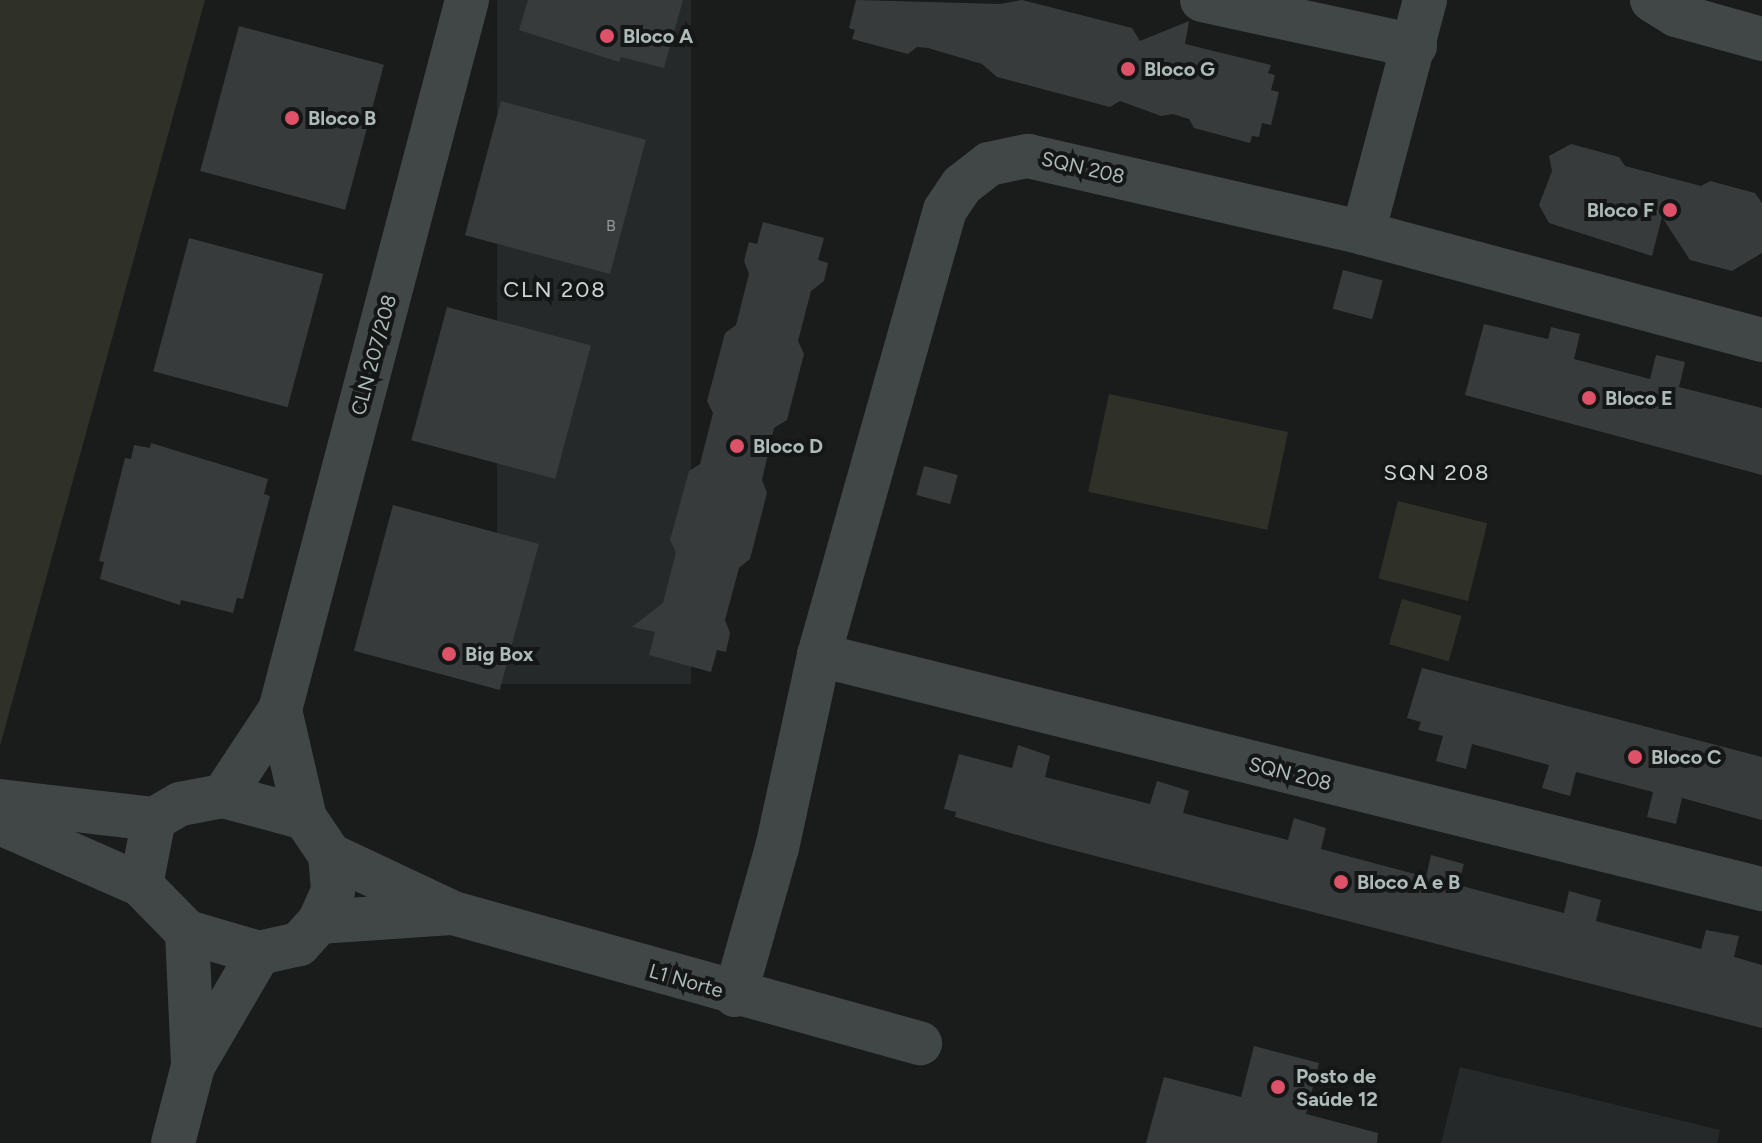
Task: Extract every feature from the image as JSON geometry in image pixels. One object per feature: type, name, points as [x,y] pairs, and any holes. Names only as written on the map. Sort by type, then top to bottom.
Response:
[{"type":"street","name":"CLN 207/208","points":[[223,796],[280,710],[467,0]]},
{"type":"street","points":[[1202,0],[1415,46]]},
{"type":"street","points":[[1363,233],[1425,0]]},
{"type":"street","points":[[1652,0],[1676,15],[1762,39]]},
{"type":"street","name":"SQN 208","points":[[735,995],[777,848],[819,655],[945,210],[977,172],[989,164],[1028,156],[1363,233],[1762,340]]},
{"type":"street","name":"SQN 208","points":[[819,655],[1563,844],[1762,889]]},
{"type":"street","name":"CLN 207/208","points":[[280,710],[305,818]]},
{"type":"street","points":[[0,801],[154,819],[180,804],[223,796],[305,818],[330,855],[333,891],[319,922],[299,944],[259,953],[187,932],[141,885],[0,823]]},
{"type":"street","points":[[141,885],[154,819]]},
{"type":"street","name":"L1 Norte","points":[[330,855],[453,913],[735,995],[920,1043]]},
{"type":"street","name":"L1 Norte","points":[[319,922],[453,913]]},
{"type":"street","points":[[187,932],[193,1066]]},
{"type":"street","points":[[173,1143],[193,1066],[259,953]]},
{"type":"shaded area","points":[[0,0],[205,0],[0,746]]},
{"type":"shaded area","points":[[497,0],[691,0],[691,684],[497,684]]},
{"type":"shaded area","points":[[1109,394],[1288,432],[1267,530],[1088,492]]},
{"type":"shaded area","points":[[1398,501],[1487,523],[1468,601],[1379,579]]},
{"type":"shaded area","points":[[1402,599],[1462,616],[1449,661],[1389,644]]},
{"type":"shaded area","points":[[1460,1067],[1720,1130],[1717,1143],[1441,1143]]},
{"type":"building","name":"Bloco A","points":[[528,0],[683,0],[664,68],[621,57],[619,62],[519,30]]},
{"type":"building","name":"Bloco G","points":[[856,0],[1000,4],[1022,0],[1132,28],[1140,41],[1189,21],[1185,44],[1271,65],[1268,73],[1275,75],[1271,90],[1279,92],[1271,125],[1262,123],[1259,137],[1252,136],[1250,143],[1194,128],[1189,119],[1173,114],[1161,116],[1120,101],[1110,107],[997,77],[982,64],[928,48],[917,47],[908,54],[852,39],[855,30],[849,28]]},
{"type":"building","name":"Bloco B","points":[[239,26],[384,65],[345,210],[200,171]]},
{"type":"building","points":[[501,101],[646,140],[610,274],[465,235]]},
{"type":"building","name":"Bloco F","points":[[1571,144],[1619,157],[1625,166],[1701,186],[1710,181],[1755,193],[1762,203],[1762,253],[1732,271],[1690,260],[1662,217],[1652,256],[1549,223],[1539,205],[1552,171],[1549,156]]},
{"type":"building","name":"Bloco D","points":[[763,222],[824,238],[818,260],[828,263],[824,281],[811,291],[798,341],[804,354],[787,420],[774,428],[762,480],[767,493],[750,559],[739,568],[725,620],[730,633],[726,652],[717,650],[711,672],[649,655],[655,632],[632,627],[663,603],[676,552],[670,540],[689,471],[700,464],[713,413],[707,401],[725,333],[736,325],[749,274],[744,261],[749,242],[757,244]]},
{"type":"building","points":[[189,238],[323,274],[288,407],[153,371]]},
{"type":"building","points":[[1343,270],[1383,281],[1372,319],[1333,309]]},
{"type":"building","points":[[447,307],[591,346],[555,479],[411,440]]},
{"type":"building","name":"Bloco E","points":[[1484,324],[1548,339],[1551,327],[1580,334],[1574,359],[1650,379],[1656,355],[1685,362],[1679,387],[1762,408],[1762,475],[1465,395]]},
{"type":"building","points":[[151,443],[268,479],[264,494],[270,496],[243,599],[237,598],[233,613],[181,600],[180,605],[100,579],[104,562],[99,561],[125,458],[131,459],[134,445],[150,448]]},
{"type":"building","points":[[924,466],[958,475],[950,504],[916,495]]},
{"type":"building","points":[[393,505],[539,544],[500,690],[354,651]]},
{"type":"building","name":"Bloco C","points":[[1422,668],[1762,757],[1762,820],[1682,798],[1676,824],[1647,817],[1653,792],[1576,772],[1570,796],[1542,788],[1549,765],[1472,744],[1466,769],[1436,761],[1443,736],[1418,730],[1421,722],[1407,718]]},
{"type":"building","name":"Bloco A e B","points":[[1018,745],[1050,756],[1045,777],[1150,804],[1157,781],[1189,791],[1183,813],[1288,840],[1294,818],[1326,828],[1321,849],[1426,877],[1431,855],[1464,864],[1458,885],[1564,913],[1569,891],[1601,900],[1596,921],[1701,949],[1706,930],[1739,936],[1734,957],[1762,965],[1762,1028],[1045,843],[955,817],[956,812],[944,809],[959,754],[1012,768]]},
{"type":"building","name":"Posto de Saúde 12","points":[[1254,1046],[1319,1063],[1306,1114],[1378,1133],[1377,1143],[1146,1143],[1164,1077],[1241,1097]]},
{"type":"place","name":"Bloco A","points":[[607,36]]},
{"type":"place","name":"Bloco G","points":[[1128,69]]},
{"type":"place","name":"Bloco B","points":[[292,118]]},
{"type":"place","name":"Bloco F","points":[[1670,210]]},
{"type":"place","name":"Bloco E","points":[[1589,398]]},
{"type":"place","name":"Bloco D","points":[[737,446]]},
{"type":"place","name":"Big Box","points":[[449,654]]},
{"type":"place","name":"Bloco C","points":[[1635,757]]},
{"type":"place","name":"Bloco A e B","points":[[1341,882]]},
{"type":"place","name":"Posto de Saúde 12","points":[[1278,1087]]},
{"type":"district","name":"CLN 208","points":[[555,290]]},
{"type":"district","name":"SQN 208","points":[[1437,473]]}]
